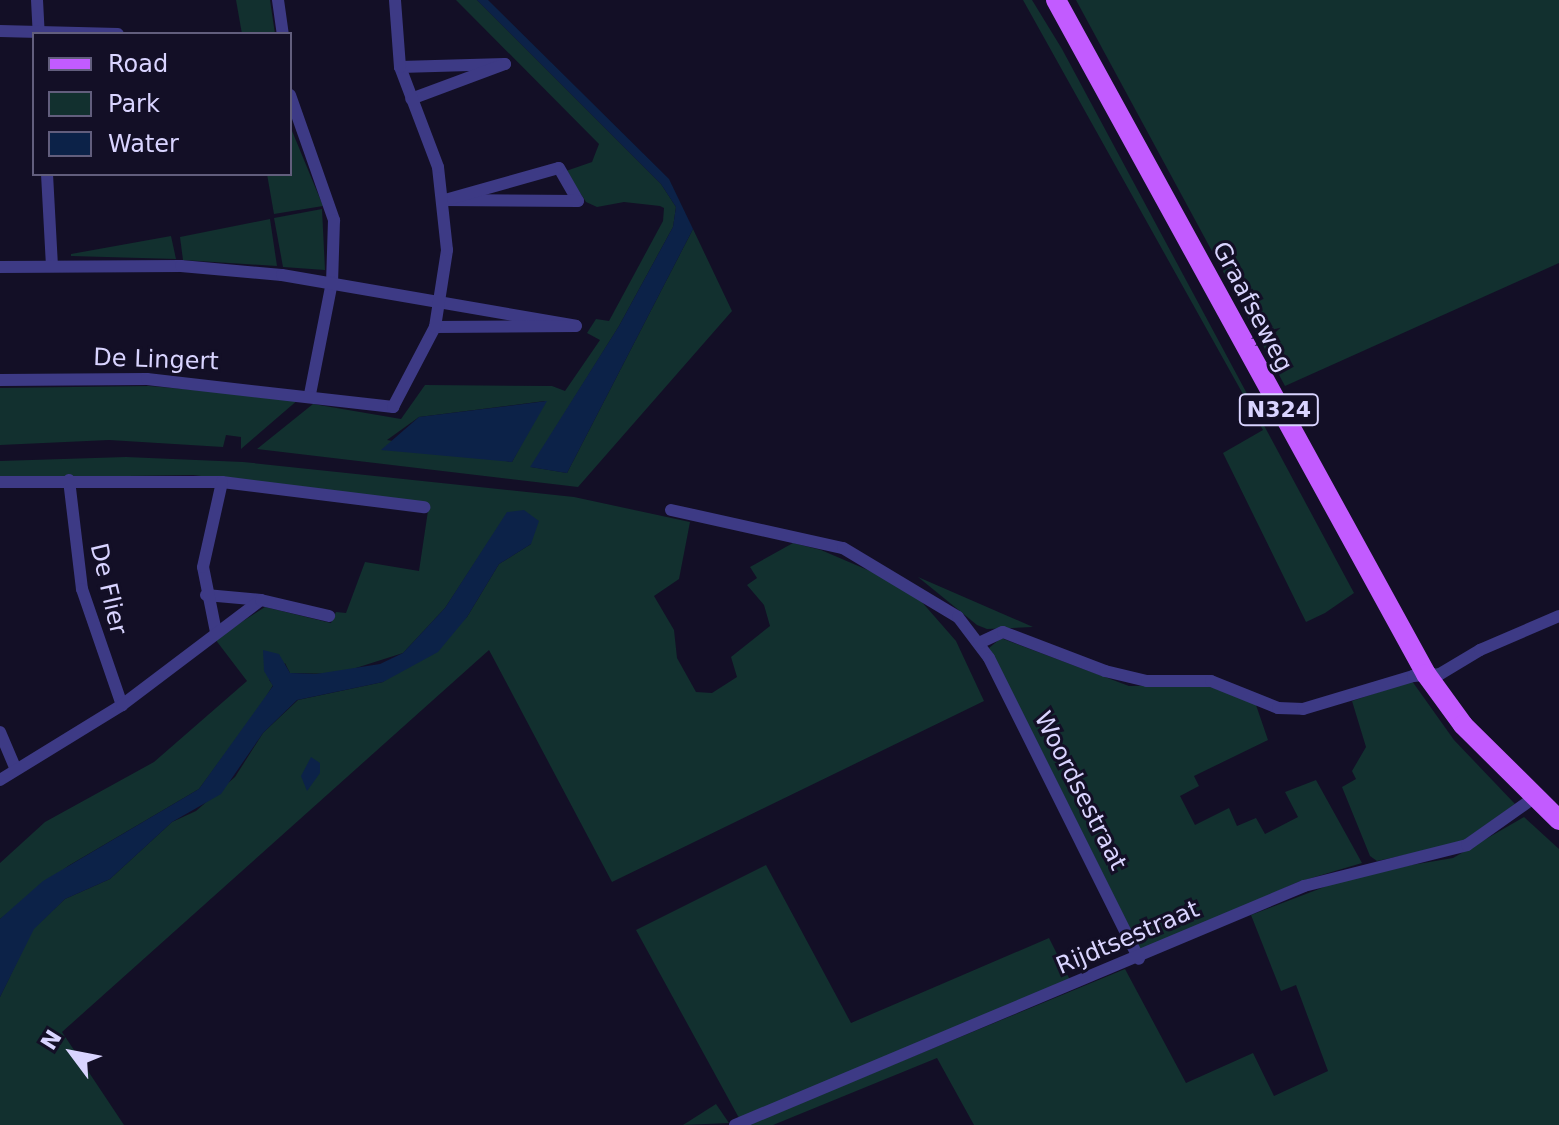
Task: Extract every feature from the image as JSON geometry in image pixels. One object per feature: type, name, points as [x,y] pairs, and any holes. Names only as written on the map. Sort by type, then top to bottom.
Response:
[{"type":"main road","name":"Graafseweg","points":[[1056,0],[1426,674],[1463,725],[1559,820]]},
{"type":"street","points":[[37,0],[39,32]]},
{"type":"street","points":[[278,0],[283,32]]},
{"type":"street","name":"De Lingert","points":[[0,380],[147,379],[310,394],[393,407],[435,327],[442,301],[445,200],[435,156],[400,67],[395,0]]},
{"type":"street","points":[[0,31],[32,33]]},
{"type":"street","points":[[400,67],[505,64],[411,99]]},
{"type":"street","points":[[292,100],[331,206],[336,247],[310,394]]},
{"type":"street","points":[[559,168],[578,201],[548,200],[445,200],[559,168]]},
{"type":"street","points":[[47,176],[52,265]]},
{"type":"street","points":[[0,267],[181,266],[332,282],[576,326],[435,327]]},
{"type":"street","name":"De Flier","points":[[69,480],[82,589],[122,705]]},
{"type":"street","points":[[0,482],[222,482],[424,507]]},
{"type":"street","points":[[216,632],[206,595],[207,539],[222,482]]},
{"type":"street","name":"Woordsestraat","points":[[671,510],[843,548],[949,610],[979,643],[1139,959]]},
{"type":"street","points":[[206,595],[261,600],[329,616]]},
{"type":"street","points":[[0,780],[122,705],[261,600]]},
{"type":"street","points":[[979,643],[1003,632],[1105,671],[1147,681],[1211,681],[1278,708],[1303,709],[1426,674],[1440,674],[1480,650],[1559,616]]},
{"type":"street","points":[[0,732],[15,768]]},
{"type":"street","name":"Rijdtsestraat","points":[[735,1125],[1139,959],[1304,886],[1467,845],[1535,797]]},
{"type":"green space","points":[[236,0],[270,0],[275,32],[242,32]]},
{"type":"green space","points":[[456,0],[477,0],[661,184],[676,207],[673,227],[619,326],[531,467],[567,473],[693,229],[732,311],[578,487],[257,449],[313,404],[401,419],[425,385],[552,386],[565,391],[600,340],[587,333],[596,319],[609,321],[663,221],[664,208],[660,206],[624,202],[597,207],[586,202],[566,171],[592,162],[599,144]],"holes":[[[545,401],[512,462],[387,440],[419,417]]]},
{"type":"green space","points":[[1023,0],[1032,0],[1062,49],[1354,593],[1306,622],[1223,453],[1263,430]]},
{"type":"green space","points":[[1076,0],[1559,0],[1559,263],[1285,386]]},
{"type":"green space","points":[[292,131],[323,206],[274,214],[267,176],[292,176]]},
{"type":"green space","points":[[322,209],[325,270],[283,267],[274,218]]},
{"type":"green space","points":[[270,219],[277,266],[183,260],[180,237]]},
{"type":"green space","points":[[171,236],[176,259],[71,256],[71,254]]},
{"type":"green space","points":[[149,386],[299,399],[241,449],[241,437],[226,435],[223,447],[109,440],[0,445],[0,388]]},
{"type":"green space","points":[[126,457],[243,462],[574,497],[690,522],[679,579],[654,596],[674,630],[677,658],[696,692],[712,693],[737,677],[731,657],[770,626],[764,605],[747,585],[757,578],[750,567],[793,543],[821,550],[877,574],[921,601],[956,641],[984,701],[612,882],[489,650],[62,1032],[124,1125],[0,1125],[0,997],[33,929],[65,899],[110,879],[172,822],[196,811],[235,777],[263,733],[298,700],[383,682],[467,617],[499,564],[531,544],[508,512],[445,608],[403,653],[337,674],[290,673],[285,663],[269,680],[273,685],[261,705],[199,789],[68,866],[0,919],[0,863],[45,822],[154,762],[247,681],[215,639],[265,607],[331,623],[336,612],[346,613],[365,562],[419,571],[429,504],[193,475],[0,478],[0,461]]},
{"type":"green space","points":[[918,577],[1033,627],[987,629],[977,625]]},
{"type":"green space","points":[[1001,638],[1129,686],[1205,685],[1255,702],[1268,740],[1194,776],[1199,786],[1180,796],[1195,825],[1229,808],[1237,826],[1256,818],[1265,834],[1298,817],[1285,792],[1316,780],[1362,863],[1298,882],[1141,952],[989,648]]},
{"type":"green space","points":[[1412,681],[1454,740],[1515,804],[1460,843],[1377,861],[1370,856],[1342,787],[1356,779],[1352,771],[1366,747],[1352,701]]},
{"type":"green space","points":[[1524,817],[1559,849],[1559,1125],[974,1125],[937,1058],[773,1125],[747,1125],[1125,969],[1186,1083],[1253,1053],[1274,1096],[1328,1071],[1296,985],[1281,991],[1251,915],[1358,874],[1453,858]]},
{"type":"green space","points":[[766,865],[851,1023],[1049,938],[1070,980],[739,1118],[636,930]]},
{"type":"green space","points":[[716,1104],[729,1123],[683,1125]]},
{"type":"water","points":[[477,0],[488,0],[669,179],[693,229],[567,473],[530,467],[619,326],[673,227],[676,207],[661,184]]},
{"type":"water","points":[[547,401],[512,462],[381,450],[419,417]]},
{"type":"water","points":[[524,510],[539,521],[531,544],[499,564],[467,617],[438,652],[383,682],[297,700],[263,733],[221,794],[172,822],[110,879],[65,899],[34,929],[0,997],[0,919],[43,881],[199,789],[273,686],[264,671],[263,650],[279,654],[290,673],[316,674],[380,664],[403,653],[445,608],[507,512]]},
{"type":"water","points":[[311,757],[320,763],[320,773],[307,791],[301,776]]}]
